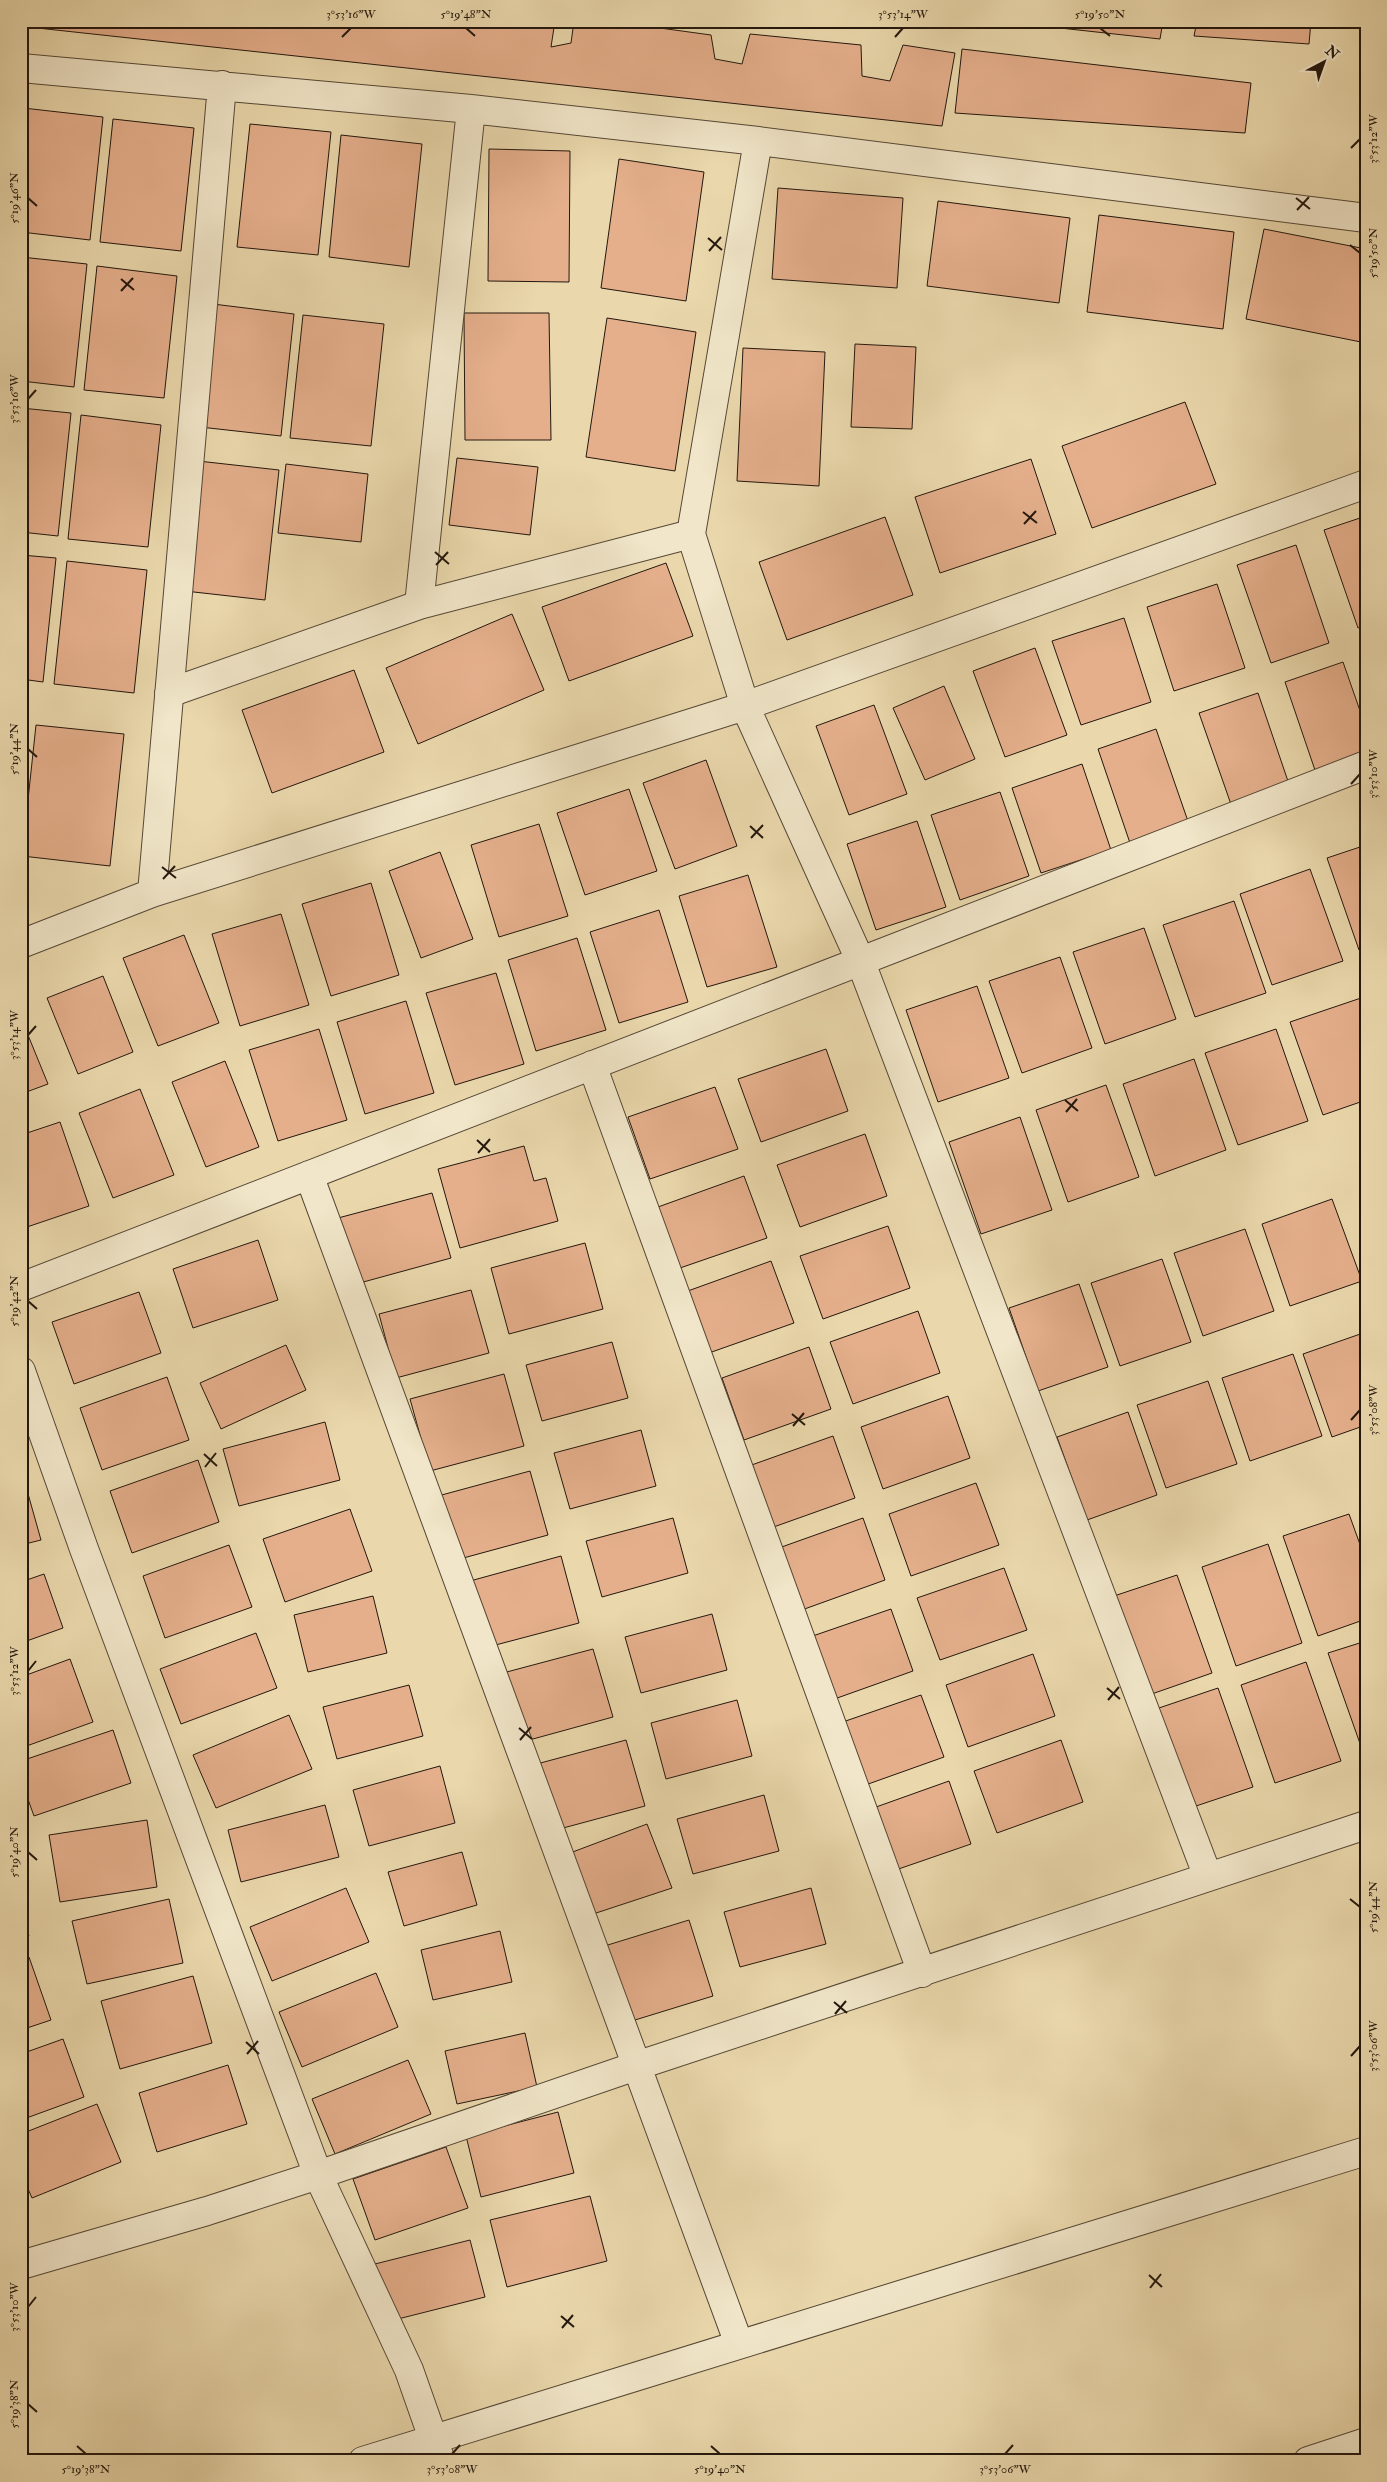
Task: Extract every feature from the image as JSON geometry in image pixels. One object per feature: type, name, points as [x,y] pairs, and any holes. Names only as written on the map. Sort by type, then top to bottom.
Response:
[{"type":"street","points":[[21,68],[471,109],[758,141],[1366,218]]},
{"type":"street","points":[[152,893],[222,85]]},
{"type":"street","points":[[419,605],[471,109]]},
{"type":"street","points":[[758,141],[691,534],[745,706],[860,960],[1208,1877]]},
{"type":"street","points":[[21,944],[152,893],[745,706],[1366,484]]},
{"type":"street","points":[[169,693],[419,605],[691,534]]},
{"type":"street","points":[[21,1287],[1366,765]]},
{"type":"street","points":[[592,1065],[922,1973]]},
{"type":"street","points":[[309,1175],[739,2344]]},
{"type":"street","points":[[21,1370],[84,1549],[318,2175],[409,2370],[437,2450]]},
{"type":"street","points":[[21,2265],[207,2211],[318,2175],[636,2066],[1366,1825]]},
{"type":"street","points":[[363,2461],[437,2450],[739,2344],[1366,2151]]},
{"type":"street","points":[[1308,2461],[1366,2442]]},
{"type":"building","points":[[28,21],[555,21],[551,47],[571,43],[574,21],[609,21],[711,35],[715,59],[742,64],[750,34],[861,45],[862,76],[890,81],[903,45],[955,53],[942,126],[28,27]]},
{"type":"building","points":[[1042,21],[1163,21],[1160,39],[1042,26]]},
{"type":"building","points":[[1197,21],[1311,21],[1309,44],[1194,36]]},
{"type":"building","points":[[962,49],[1251,83],[1245,133],[955,113]]},
{"type":"building","points":[[23,108],[103,117],[90,240],[21,232]]},
{"type":"building","points":[[113,119],[194,128],[181,251],[100,242]]},
{"type":"building","points":[[250,124],[331,132],[318,255],[237,247]]},
{"type":"building","points":[[341,135],[422,144],[409,267],[329,257]]},
{"type":"building","points":[[489,149],[570,151],[569,282],[488,281]]},
{"type":"building","points":[[619,159],[704,172],[686,301],[601,288]]},
{"type":"building","points":[[778,188],[903,198],[897,288],[772,279]]},
{"type":"building","points":[[938,201],[1070,218],[1059,303],[927,286]]},
{"type":"building","points":[[1099,215],[1234,232],[1223,329],[1087,312]]},
{"type":"building","points":[[1264,229],[1366,249],[1366,343],[1246,319]]},
{"type":"building","points":[[21,257],[87,264],[74,387],[21,381]]},
{"type":"building","points":[[97,266],[177,276],[164,398],[84,390]]},
{"type":"building","points":[[213,304],[294,314],[281,436],[200,427]]},
{"type":"building","points":[[464,313],[549,313],[551,440],[465,440]]},
{"type":"building","points":[[303,315],[384,324],[371,446],[290,438]]},
{"type":"building","points":[[607,318],[696,332],[675,471],[586,457]]},
{"type":"building","points":[[855,344],[916,347],[912,429],[851,427]]},
{"type":"building","points":[[743,348],[825,352],[819,486],[737,481]]},
{"type":"building","points":[[1185,402],[1216,484],[1092,528],[1062,446]]},
{"type":"building","points":[[21,408],[71,413],[58,536],[21,532]]},
{"type":"building","points":[[81,415],[161,425],[148,547],[68,539]]},
{"type":"building","points":[[457,458],[538,467],[530,535],[449,525]]},
{"type":"building","points":[[1031,459],[1056,534],[940,573],[915,497]]},
{"type":"building","points":[[198,461],[279,470],[265,600],[185,591]]},
{"type":"building","points":[[286,464],[368,474],[361,542],[278,533]]},
{"type":"building","points":[[1366,516],[1366,625],[1358,628],[1324,530]]},
{"type":"building","points":[[885,517],[913,595],[787,640],[759,562]]},
{"type":"building","points":[[1296,545],[1329,643],[1271,663],[1237,565]]},
{"type":"building","points":[[21,555],[56,558],[43,682],[21,679]]},
{"type":"building","points":[[67,561],[147,570],[134,693],[54,684]]},
{"type":"building","points":[[666,563],[693,636],[569,681],[542,607]]},
{"type":"building","points":[[1217,584],[1245,668],[1174,691],[1147,607]]},
{"type":"building","points":[[512,614],[544,690],[418,744],[386,668]]},
{"type":"building","points":[[1124,618],[1151,702],[1081,725],[1052,641]]},
{"type":"building","points":[[1035,648],[1067,735],[1005,757],[973,671]]},
{"type":"building","points":[[1343,662],[1366,728],[1366,763],[1318,779],[1285,682]]},
{"type":"building","points":[[354,670],[384,752],[272,793],[242,710]]},
{"type":"building","points":[[944,686],[975,759],[925,780],[893,708]]},
{"type":"building","points":[[1258,693],[1291,790],[1233,810],[1199,713]]},
{"type":"building","points":[[874,705],[907,794],[849,815],[816,726]]},
{"type":"building","points":[[36,725],[124,734],[110,866],[22,856]]},
{"type":"building","points":[[21,726],[25,726],[21,764]]},
{"type":"building","points":[[1156,729],[1190,827],[1131,846],[1098,749]]},
{"type":"building","points":[[706,760],[737,846],[675,869],[643,783]]},
{"type":"building","points":[[1082,764],[1111,850],[1041,873],[1012,788]]},
{"type":"building","points":[[629,789],[657,871],[585,895],[557,813]]},
{"type":"building","points":[[1000,792],[1029,876],[960,900],[931,815]]},
{"type":"building","points":[[917,821],[946,907],[876,930],[847,844]]},
{"type":"building","points":[[539,824],[568,916],[499,937],[471,845]]},
{"type":"building","points":[[1366,845],[1366,948],[1359,950],[1327,858]]},
{"type":"building","points":[[440,852],[473,939],[421,958],[389,871]]},
{"type":"building","points":[[1310,869],[1343,961],[1272,985],[1240,894]]},
{"type":"building","points":[[748,875],[777,967],[707,987],[679,896]]},
{"type":"building","points":[[371,883],[399,975],[331,996],[302,904]]},
{"type":"building","points":[[1234,901],[1266,993],[1195,1017],[1163,925]]},
{"type":"building","points":[[659,910],[688,1002],[619,1023],[590,932]]},
{"type":"building","points":[[281,914],[309,1005],[240,1026],[212,934]]},
{"type":"building","points":[[1144,928],[1176,1019],[1105,1044],[1073,952]]},
{"type":"building","points":[[184,935],[219,1023],[158,1046],[123,958]]},
{"type":"building","points":[[577,938],[606,1030],[536,1051],[508,960]]},
{"type":"building","points":[[1060,957],[1092,1048],[1022,1073],[989,981]]},
{"type":"building","points":[[496,973],[524,1064],[455,1085],[426,993]]},
{"type":"building","points":[[103,976],[133,1052],[78,1074],[47,998]]},
{"type":"building","points":[[977,986],[1009,1078],[938,1102],[906,1010]]},
{"type":"building","points":[[1361,998],[1366,1011],[1366,1100],[1323,1115],[1290,1022]]},
{"type":"building","points":[[406,1001],[434,1093],[365,1114],[337,1022]]},
{"type":"building","points":[[21,1018],[48,1084],[21,1094]]},
{"type":"building","points":[[319,1029],[347,1120],[278,1141],[249,1050]]},
{"type":"building","points":[[1276,1029],[1308,1121],[1238,1145],[1205,1053]]},
{"type":"building","points":[[826,1049],[848,1111],[761,1142],[738,1079]]},
{"type":"building","points":[[1194,1059],[1226,1150],[1155,1176],[1123,1084]]},
{"type":"building","points":[[225,1061],[259,1147],[206,1167],[172,1082]]},
{"type":"building","points":[[1106,1085],[1139,1177],[1068,1202],[1036,1110]]},
{"type":"building","points":[[715,1087],[738,1149],[650,1179],[628,1117]]},
{"type":"building","points":[[140,1089],[174,1175],[113,1198],[79,1113]]},
{"type":"building","points":[[1020,1117],[1052,1210],[981,1234],[949,1142]]},
{"type":"building","points":[[60,1122],[89,1206],[24,1228],[21,1221],[21,1135]]},
{"type":"building","points":[[865,1134],[887,1196],[800,1227],[777,1165]]},
{"type":"building","points":[[524,1146],[534,1181],[546,1178],[558,1221],[460,1248],[438,1169]]},
{"type":"building","points":[[744,1176],[767,1238],[680,1268],[658,1207]]},
{"type":"building","points":[[432,1193],[451,1258],[356,1284],[338,1218]]},
{"type":"building","points":[[1332,1199],[1362,1281],[1290,1306],[1262,1224]]},
{"type":"building","points":[[888,1226],[910,1288],[823,1319],[800,1256]]},
{"type":"building","points":[[1245,1229],[1274,1311],[1203,1336],[1174,1253]]},
{"type":"building","points":[[258,1240],[278,1300],[193,1328],[173,1269]]},
{"type":"building","points":[[585,1243],[603,1309],[509,1334],[491,1268]]},
{"type":"building","points":[[1162,1259],[1191,1342],[1120,1366],[1091,1283]]},
{"type":"building","points":[[771,1261],[794,1323],[706,1354],[685,1292]]},
{"type":"building","points":[[1079,1284],[1108,1367],[1038,1391],[1009,1308]]},
{"type":"building","points":[[471,1290],[489,1353],[396,1378],[379,1314]]},
{"type":"building","points":[[139,1292],[161,1353],[74,1384],[52,1322]]},
{"type":"building","points":[[918,1311],[940,1373],[853,1404],[830,1342]]},
{"type":"building","points":[[1366,1332],[1366,1425],[1332,1437],[1303,1354]]},
{"type":"building","points":[[612,1342],[628,1398],[542,1421],[526,1365]]},
{"type":"building","points":[[286,1345],[306,1390],[221,1429],[200,1383]]},
{"type":"building","points":[[809,1347],[831,1409],[744,1440],[722,1378]]},
{"type":"building","points":[[1293,1354],[1322,1436],[1250,1461],[1222,1378]]},
{"type":"building","points":[[504,1374],[524,1446],[430,1471],[410,1399]]},
{"type":"building","points":[[167,1377],[189,1440],[102,1470],[80,1408]]},
{"type":"building","points":[[1208,1381],[1237,1464],[1166,1488],[1137,1405]]},
{"type":"building","points":[[948,1396],[970,1458],[883,1489],[861,1427]]},
{"type":"building","points":[[1128,1412],[1157,1495],[1087,1520],[1057,1437]]},
{"type":"building","points":[[325,1422],[340,1480],[239,1506],[223,1449]]},
{"type":"building","points":[[641,1430],[656,1486],[570,1509],[554,1453]]},
{"type":"building","points":[[833,1436],[855,1498],[768,1529],[746,1467]]},
{"type":"building","points":[[198,1460],[219,1522],[132,1553],[110,1491]]},
{"type":"building","points":[[530,1471],[548,1535],[456,1560],[438,1496]]},
{"type":"building","points":[[25,1483],[41,1540],[21,1545],[21,1484]]},
{"type":"building","points":[[976,1483],[999,1545],[911,1576],[889,1514]]},
{"type":"building","points":[[350,1509],[372,1571],[285,1602],[263,1539]]},
{"type":"building","points":[[1349,1514],[1366,1561],[1366,1619],[1318,1636],[1283,1536]]},
{"type":"building","points":[[673,1518],[688,1573],[602,1597],[586,1541]]},
{"type":"building","points":[[863,1518],[885,1580],[799,1611],[776,1549]]},
{"type":"building","points":[[1268,1544],[1302,1643],[1236,1666],[1202,1567]]},
{"type":"building","points":[[229,1545],[252,1607],[165,1638],[143,1576]]},
{"type":"building","points":[[561,1556],[579,1623],[488,1647],[470,1581]]},
{"type":"building","points":[[1004,1568],[1027,1630],[940,1660],[917,1598]]},
{"type":"building","points":[[44,1574],[63,1628],[21,1643],[21,1582]]},
{"type":"building","points":[[1177,1575],[1212,1673],[1146,1696],[1111,1597]]},
{"type":"building","points":[[373,1596],[387,1653],[308,1672],[294,1615]]},
{"type":"building","points":[[891,1609],[913,1671],[826,1702],[804,1639]]},
{"type":"building","points":[[712,1614],[727,1670],[641,1693],[625,1637]]},
{"type":"building","points":[[256,1633],[277,1688],[181,1724],[160,1669]]},
{"type":"building","points":[[1366,1641],[1366,1751],[1363,1752],[1328,1653]]},
{"type":"building","points":[[593,1649],[613,1717],[522,1742],[503,1673]]},
{"type":"building","points":[[1033,1654],[1055,1716],[968,1747],[946,1685]]},
{"type":"building","points":[[70,1659],[93,1722],[21,1748],[21,1677]]},
{"type":"building","points":[[1306,1662],[1341,1761],[1275,1783],[1241,1685]]},
{"type":"building","points":[[409,1685],[423,1736],[337,1759],[323,1707]]},
{"type":"building","points":[[1218,1688],[1253,1787],[1187,1809],[1153,1710]]},
{"type":"building","points":[[921,1695],[944,1757],[857,1788],[834,1725]]},
{"type":"building","points":[[737,1700],[752,1756],[666,1779],[651,1723]]},
{"type":"building","points":[[289,1715],[312,1769],[216,1808],[193,1755]]},
{"type":"building","points":[[113,1730],[131,1783],[34,1816],[21,1780],[21,1761]]},
{"type":"building","points":[[626,1740],[645,1806],[552,1831],[533,1765]]},
{"type":"building","points":[[1061,1740],[1083,1802],[997,1833],[974,1771]]},
{"type":"building","points":[[440,1766],[455,1823],[369,1846],[353,1790]]},
{"type":"building","points":[[949,1781],[971,1844],[884,1874],[862,1812]]},
{"type":"building","points":[[764,1795],[779,1851],[693,1874],[677,1819]]},
{"type":"building","points":[[325,1805],[339,1857],[241,1882],[228,1830]]},
{"type":"building","points":[[147,1820],[157,1887],[60,1902],[49,1835]]},
{"type":"building","points":[[647,1824],[672,1888],[584,1917],[562,1856]]},
{"type":"building","points":[[462,1852],[477,1905],[404,1926],[388,1872]]},
{"type":"building","points":[[346,1888],[369,1942],[272,1981],[250,1927]]},
{"type":"building","points":[[811,1888],[826,1944],[740,1967],[724,1912]]},
{"type":"building","points":[[169,1899],[183,1963],[87,1984],[72,1921]]},
{"type":"building","points":[[21,1914],[29,1936],[21,1938]]},
{"type":"building","points":[[689,1920],[713,1996],[622,2024],[598,1948]]},
{"type":"building","points":[[500,1931],[512,1982],[433,2000],[421,1950]]},
{"type":"building","points":[[29,1957],[51,2020],[21,2030],[21,1960]]},
{"type":"building","points":[[376,1973],[398,2027],[302,2067],[279,2012]]},
{"type":"building","points":[[193,1976],[212,2043],[120,2069],[101,2001]]},
{"type":"building","points":[[525,2033],[537,2087],[457,2104],[445,2051]]},
{"type":"building","points":[[63,2039],[84,2097],[21,2120],[21,2054]]},
{"type":"building","points":[[408,2060],[431,2114],[335,2154],[312,2099]]},
{"type":"building","points":[[228,2065],[247,2124],[157,2152],[139,2093]]},
{"type":"building","points":[[97,2104],[121,2162],[32,2198],[21,2173],[21,2134]]},
{"type":"building","points":[[558,2112],[574,2173],[481,2197],[466,2136]]},
{"type":"building","points":[[446,2147],[468,2208],[375,2240],[353,2179]]},
{"type":"building","points":[[590,2196],[607,2261],[507,2287],[490,2220]]},
{"type":"building","points":[[470,2240],[485,2297],[390,2321],[375,2264]]}]
